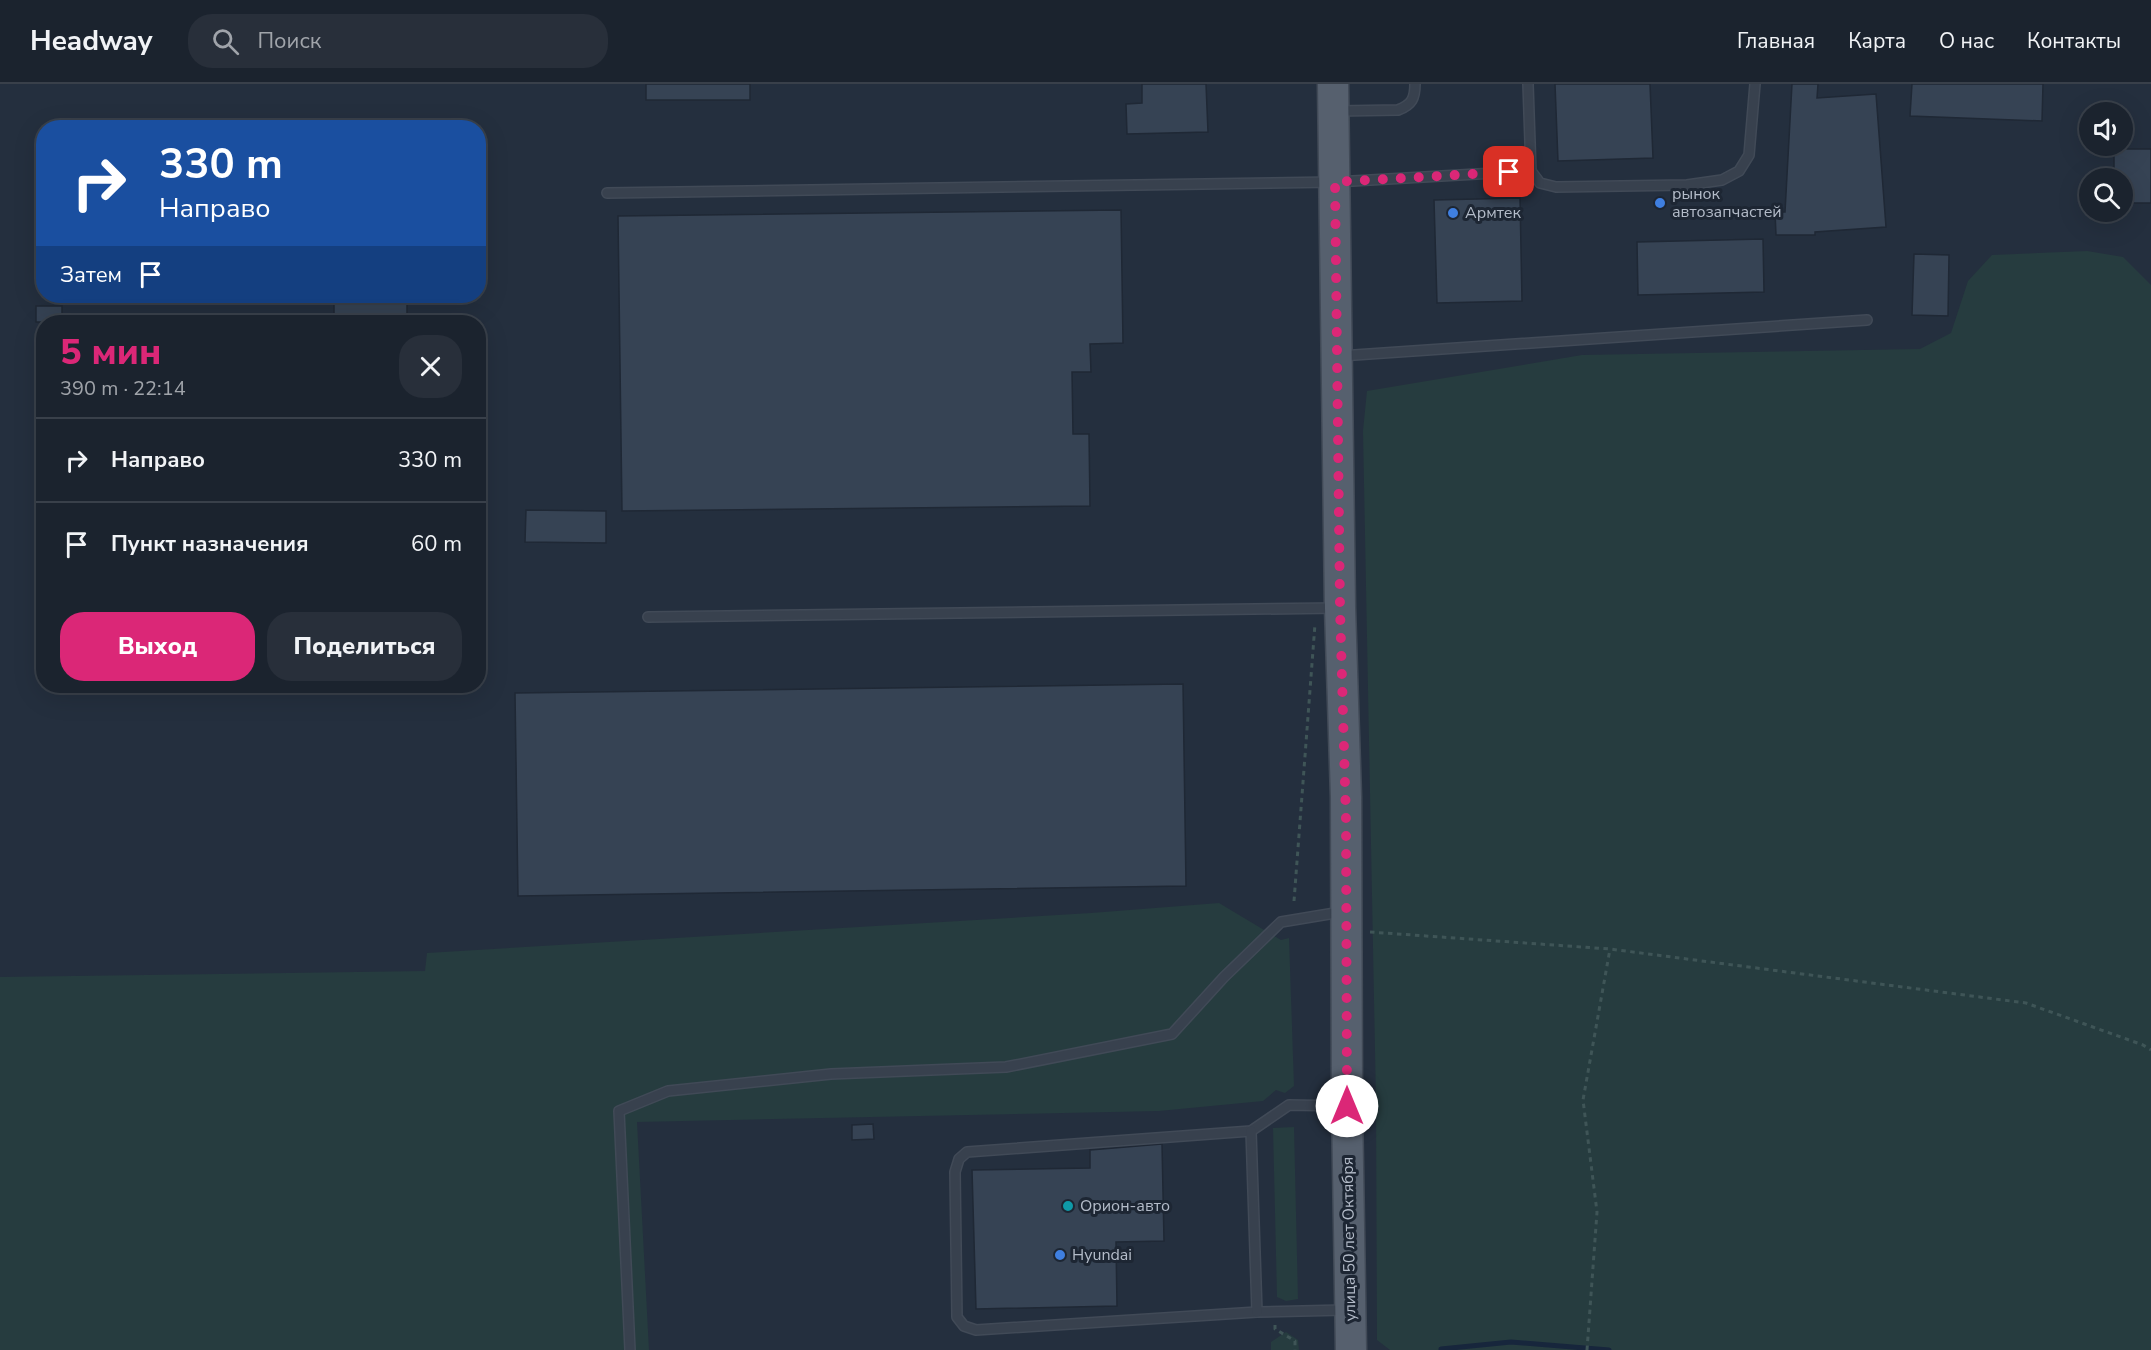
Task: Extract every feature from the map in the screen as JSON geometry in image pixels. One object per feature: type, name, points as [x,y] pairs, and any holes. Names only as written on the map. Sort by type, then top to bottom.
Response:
[{"type":"main road","name":"улица 50 лет Октября","points":[[1333,98],[1347,921],[1334,1105],[1351,1350]]},
{"type":"lane","points":[[1333,98],[1398,110],[1413,100],[1415,84]]},
{"type":"lane","points":[[1528,84],[1531,171],[1540,183],[1556,187],[1687,185],[1722,180],[1739,171],[1749,155],[1755,84]]},
{"type":"lane","points":[[607,193],[1335,182],[1531,171]]},
{"type":"lane","points":[[1337,356],[1866,320]]},
{"type":"lane","points":[[648,617],[1340,608]]},
{"type":"lane","points":[[630,1350],[619,1111],[668,1091],[831,1074],[1006,1067],[1172,1034],[1224,977],[1281,922],[1347,921]]},
{"type":"lane","points":[[1334,1105],[1288,1105],[1251,1131],[967,1152],[959,1159],[955,1172],[957,1317],[964,1326],[976,1330],[1257,1312],[1350,1310]]},
{"type":"lane","points":[[1251,1131],[1257,1312]]},
{"type":"path","points":[[1347,921],[1610,949],[2026,1002],[2151,1050]]},
{"type":"path","points":[[1587,1350],[1597,1212],[1582,1100],[1610,949]]},
{"type":"path","points":[[1279,1311],[1275,1329],[1295,1341],[1295,1350]]},
{"type":"green space","points":[[2087,251],[2123,257],[2151,285],[2151,1350],[1390,1350],[1377,1340],[1376,1102],[1363,431],[1367,391],[1582,355],[1920,349],[1951,333],[1968,281],[1992,255]]},
{"type":"green space","points":[[1219,903],[1281,940],[1289,938],[1294,1086],[1285,1093],[1276,1090],[1263,1101],[1159,1111],[637,1122],[649,1350],[0,1350],[0,977],[425,971],[427,953],[1091,913]]},
{"type":"green space","points":[[1294,1127],[1298,1299],[1286,1301],[1277,1297],[1273,1128]]},
{"type":"green space","points":[[1286,1332],[1298,1340],[1299,1350],[1271,1350],[1271,1342]]},
{"type":"building","points":[[646,84],[750,84],[750,100],[646,100]]},
{"type":"building","points":[[1142,84],[1206,84],[1208,132],[1127,134],[1126,104],[1142,103]]},
{"type":"building","points":[[1555,84],[1650,84],[1653,158],[1558,161]]},
{"type":"building","points":[[1792,84],[1818,84],[1817,98],[1876,94],[1886,227],[1815,232],[1815,235],[1776,235],[1775,212],[1785,212]]},
{"type":"building","points":[[1912,84],[2043,84],[2042,121],[1910,116]]},
{"type":"building","points":[[2133,149],[2151,149],[2151,203],[2133,203],[2133,168],[2114,168],[2114,156],[2133,156]]},
{"type":"building","points":[[1520,198],[1522,301],[1437,303],[1434,200]]},
{"type":"building","points":[[1121,210],[1123,343],[1090,344],[1091,372],[1072,372],[1073,434],[1089,434],[1090,506],[622,511],[618,216]]},
{"type":"building","points":[[1763,239],[1764,292],[1638,295],[1637,242]]},
{"type":"building","points":[[1914,254],[1949,255],[1948,316],[1912,315]]},
{"type":"building","points":[[334,303],[407,303],[407,315],[334,315]]},
{"type":"building","points":[[36,306],[62,306],[62,315],[36,315]]},
{"type":"building","points":[[526,510],[606,511],[606,543],[525,542]]},
{"type":"building","points":[[1183,684],[1186,886],[518,896],[515,693]]},
{"type":"building","points":[[873,1124],[874,1139],[852,1140],[852,1125]]},
{"type":"building","name":"Орион-авто","points":[[1162,1144],[1164,1241],[1116,1242],[1117,1306],[976,1309],[972,1170],[1090,1168],[1090,1150]]},
{"type":"waterway","points":[[1441,1349],[1511,1342],[1609,1350]]},
{"type":"place","name":"рынок автозапчастей","points":[[1660,203]]},
{"type":"place","name":"Армтек","points":[[1453,213]]},
{"type":"place","name":"Орион-авто","points":[[1068,1206]]},
{"type":"place","name":"Hyundai","points":[[1060,1255]]},
{"type":"route","points":[[1347,1106],[1346,820],[1340,608],[1335,182],[1509,172]]}]
